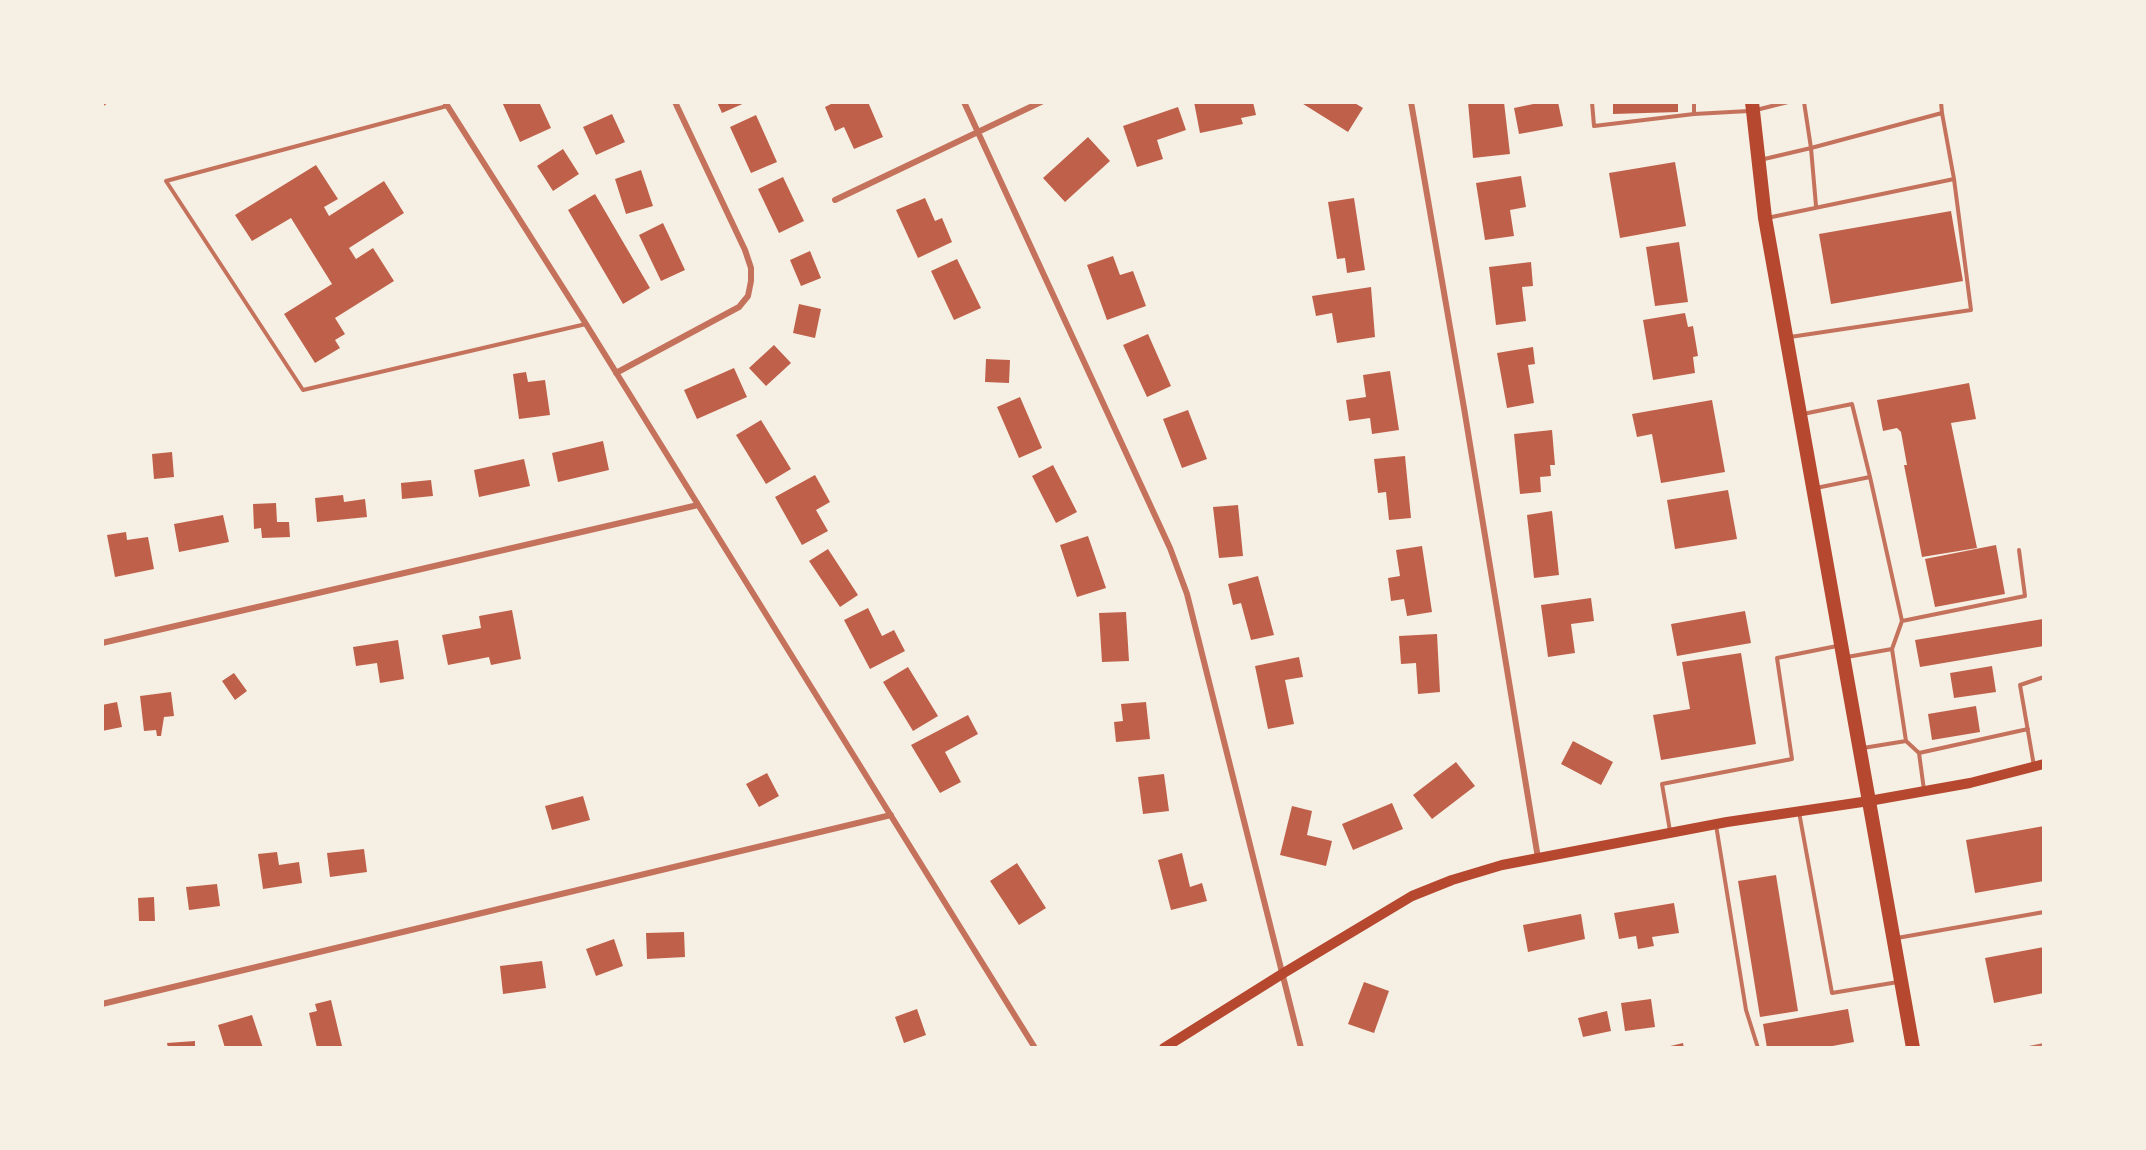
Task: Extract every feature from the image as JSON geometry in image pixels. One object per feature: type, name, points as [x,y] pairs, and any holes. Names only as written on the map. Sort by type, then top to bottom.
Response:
[{"type":"highway","points":[[1752,107],[1766,218],[1911,1048]]},
{"type":"main road","points":[[1164,1048],[1412,896],[1452,880],[1502,865],[1716,824],[1970,783],[2039,765]]},
{"type":"street","points":[[616,373],[721,318],[739,307],[748,296],[751,268],[745,250],[675,102]]},
{"type":"street","points":[[964,102],[1170,548],[1187,594],[1301,1048]]},
{"type":"street","points":[[835,200],[1041,102]]},
{"type":"street","points":[[1411,102],[1538,858]]},
{"type":"street","points":[[446,104],[586,324],[1035,1048]]},
{"type":"street","points":[[102,643],[698,505]]},
{"type":"street","points":[[102,1004],[891,815]]},
{"type":"lane","points":[[102,105],[106,102]]},
{"type":"lane","points":[[1592,102],[1594,126],[1788,102]]},
{"type":"lane","points":[[1694,102],[1694,114]]},
{"type":"lane","points":[[1804,102],[1816,206]]},
{"type":"lane","points":[[1787,338],[1971,310],[1954,179],[1941,102]]},
{"type":"lane","points":[[446,104],[166,182],[303,390],[586,324]]},
{"type":"lane","points":[[1758,160],[1942,113]]},
{"type":"lane","points":[[1766,218],[1954,179]]},
{"type":"lane","points":[[1801,415],[1852,404],[1902,621],[1892,650],[1906,741],[1919,753],[1924,791]]},
{"type":"lane","points":[[1814,488],[1870,477]]},
{"type":"lane","points":[[1902,621],[2025,596],[2019,550]]},
{"type":"lane","points":[[1670,833],[1662,784],[1792,759],[1777,658],[1843,651],[1892,650]]},
{"type":"lane","points":[[2039,765],[2028,729],[2020,685],[2044,677]]},
{"type":"lane","points":[[1919,753],[2028,729]]},
{"type":"lane","points":[[1859,748],[1906,741]]},
{"type":"lane","points":[[1799,811],[1832,993],[1901,981]]},
{"type":"lane","points":[[1716,824],[1746,1010],[1758,1048]]},
{"type":"lane","points":[[1893,939],[2044,912]]},
{"type":"lane","points":[[2029,1048],[2044,1046]]},
{"type":"building","points":[[502,102],[539,102],[551,128],[520,142]]},
{"type":"building","points":[[717,102],[747,102],[722,113]]},
{"type":"building","points":[[835,102],[868,102],[883,137],[854,149],[844,127],[835,131],[825,107]]},
{"type":"building","points":[[1194,102],[1253,102],[1256,115],[1241,118],[1243,124],[1200,133]]},
{"type":"building","points":[[1300,102],[1353,102],[1363,108],[1348,132]]},
{"type":"building","points":[[1468,102],[1504,102],[1510,154],[1473,158]]},
{"type":"building","points":[[1543,102],[1558,102],[1563,126],[1519,134],[1514,108]]},
{"type":"building","points":[[1613,102],[1678,102],[1678,112],[1613,114]]},
{"type":"building","points":[[1178,107],[1186,130],[1157,140],[1163,159],[1137,167],[1123,126]]},
{"type":"building","points":[[612,114],[625,142],[596,155],[583,127]]},
{"type":"building","points":[[756,115],[777,162],[751,173],[730,127]]},
{"type":"building","points":[[1088,137],[1110,161],[1065,202],[1043,178]]},
{"type":"building","points":[[563,149],[579,174],[553,191],[537,166]]},
{"type":"building","points":[[1675,162],[1686,226],[1620,238],[1609,173]]},
{"type":"building","points":[[316,165],[338,199],[324,207],[329,216],[384,181],[404,213],[349,248],[356,259],[373,248],[394,281],[335,318],[345,334],[335,340],[340,348],[315,363],[284,314],[332,284],[291,218],[252,241],[235,215]]},
{"type":"building","points":[[641,170],[653,206],[626,214],[615,179]]},
{"type":"building","points":[[1521,176],[1526,207],[1510,210],[1514,236],[1485,240],[1476,183]]},
{"type":"building","points":[[783,177],[804,221],[779,233],[758,189]]},
{"type":"building","points":[[595,194],[650,288],[623,304],[568,210]]},
{"type":"building","points":[[925,198],[935,221],[942,218],[952,242],[918,258],[896,210]]},
{"type":"building","points":[[1354,198],[1365,270],[1347,273],[1345,258],[1337,259],[1328,202]]},
{"type":"building","points":[[1951,211],[1963,281],[1831,304],[1819,234]]},
{"type":"building","points":[[663,223],[685,270],[661,281],[639,235]]},
{"type":"building","points":[[1679,242],[1688,302],[1655,306],[1646,247]]},
{"type":"building","points":[[810,251],[821,278],[801,286],[790,260]]},
{"type":"building","points":[[1113,256],[1120,275],[1133,271],[1146,306],[1107,320],[1087,265]]},
{"type":"building","points":[[957,259],[981,308],[954,320],[931,271]]},
{"type":"building","points":[[1531,262],[1533,286],[1522,287],[1526,321],[1496,325],[1489,267]]},
{"type":"building","points":[[1371,287],[1375,337],[1337,343],[1332,313],[1316,316],[1312,296]]},
{"type":"building","points":[[799,304],[821,309],[815,338],[793,333]]},
{"type":"building","points":[[1685,313],[1688,327],[1693,326],[1698,356],[1693,357],[1695,373],[1653,380],[1643,320]]},
{"type":"building","points":[[1148,334],[1171,386],[1147,397],[1123,345]]},
{"type":"building","points":[[774,345],[791,363],[766,386],[749,368]]},
{"type":"building","points":[[1533,347],[1535,364],[1528,365],[1534,403],[1507,408],[1497,353]]},
{"type":"building","points":[[986,359],[1010,360],[1009,383],[985,382]]},
{"type":"building","points":[[734,368],[747,397],[697,419],[684,390]]},
{"type":"building","points":[[1390,371],[1399,430],[1372,434],[1370,418],[1349,421],[1346,400],[1366,397],[1363,375]]},
{"type":"building","points":[[526,372],[528,382],[545,380],[550,415],[519,419],[513,374]]},
{"type":"building","points":[[1969,383],[1976,419],[1951,423],[1977,548],[1922,557],[1904,465],[1907,465],[1901,432],[1897,428],[1883,431],[1877,400]]},
{"type":"building","points":[[1020,397],[1042,448],[1019,458],[997,407]]},
{"type":"building","points":[[1712,400],[1725,472],[1661,483],[1652,434],[1637,437],[1632,414]]},
{"type":"building","points":[[1188,410],[1207,459],[1182,468],[1163,419]]},
{"type":"building","points":[[761,420],[791,469],[766,484],[736,435]]},
{"type":"building","points":[[1552,430],[1555,465],[1550,465],[1551,476],[1540,477],[1541,492],[1520,494],[1514,434]]},
{"type":"building","points":[[603,441],[609,470],[558,482],[552,453]]},
{"type":"building","points":[[172,452],[174,477],[154,479],[152,454]]},
{"type":"building","points":[[1405,456],[1411,518],[1389,520],[1386,492],[1378,493],[1374,459]]},
{"type":"building","points":[[524,459],[530,486],[479,497],[474,470]]},
{"type":"building","points":[[1053,465],[1077,512],[1056,523],[1032,476]]},
{"type":"building","points":[[815,475],[830,502],[816,510],[828,531],[802,545],[775,497]]},
{"type":"building","points":[[431,480],[433,496],[402,499],[401,483]]},
{"type":"building","points":[[1728,490],[1737,539],[1675,549],[1667,500]]},
{"type":"building","points":[[343,495],[344,502],[365,499],[367,517],[317,522],[315,498]]},
{"type":"building","points":[[276,503],[277,522],[289,522],[290,537],[262,538],[261,528],[254,529],[253,504]]},
{"type":"building","points":[[1238,505],[1243,556],[1219,558],[1213,507]]},
{"type":"building","points":[[1552,511],[1559,575],[1534,578],[1527,515]]},
{"type":"building","points":[[223,515],[229,542],[179,552],[174,524]]},
{"type":"building","points":[[126,532],[127,540],[148,537],[154,569],[115,577],[107,535]]},
{"type":"building","points":[[1088,536],[1106,588],[1077,597],[1060,545]]},
{"type":"building","points":[[1996,545],[2005,594],[1935,607],[1925,559]]},
{"type":"building","points":[[1422,546],[1432,612],[1407,616],[1404,599],[1391,601],[1388,578],[1400,576],[1396,550]]},
{"type":"building","points":[[828,549],[858,595],[840,607],[809,561]]},
{"type":"building","points":[[1258,576],[1274,635],[1251,640],[1241,603],[1233,605],[1228,584]]},
{"type":"building","points":[[1591,598],[1594,621],[1571,624],[1575,653],[1548,657],[1541,605]]},
{"type":"building","points":[[868,608],[882,636],[894,630],[905,651],[870,669],[844,620]]},
{"type":"building","points":[[512,610],[521,659],[491,665],[489,657],[448,665],[442,635],[481,628],[479,616]]},
{"type":"building","points":[[1745,611],[1751,643],[1677,656],[1671,624]]},
{"type":"building","points":[[1126,612],[1129,661],[1102,662],[1099,613]]},
{"type":"building","points":[[2043,619],[2044,646],[1920,667],[1915,640]]},
{"type":"building","points":[[1437,634],[1440,692],[1418,694],[1416,663],[1401,664],[1399,636]]},
{"type":"building","points":[[398,640],[404,679],[380,683],[377,663],[356,666],[353,647]]},
{"type":"building","points":[[1741,653],[1756,744],[1661,760],[1653,715],[1690,709],[1682,662]]},
{"type":"building","points":[[1299,657],[1303,677],[1285,680],[1294,724],[1268,729],[1255,666]]},
{"type":"building","points":[[1992,666],[1996,692],[1954,698],[1950,673]]},
{"type":"building","points":[[908,667],[938,716],[913,731],[883,682]]},
{"type":"building","points":[[234,673],[247,691],[235,700],[222,681]]},
{"type":"building","points":[[171,692],[174,716],[164,717],[161,736],[157,736],[156,730],[144,731],[140,696]]},
{"type":"building","points":[[117,702],[122,727],[102,731],[102,705]]},
{"type":"building","points":[[1146,702],[1150,739],[1116,742],[1114,722],[1123,721],[1121,704]]},
{"type":"building","points":[[1976,706],[1980,732],[1932,740],[1928,714]]},
{"type":"building","points":[[968,715],[978,734],[945,752],[961,782],[940,793],[911,745]]},
{"type":"building","points":[[1573,741],[1613,762],[1601,785],[1561,764]]},
{"type":"building","points":[[1456,762],[1475,786],[1432,819],[1413,795]]},
{"type":"building","points":[[767,773],[779,796],[759,807],[746,784]]},
{"type":"building","points":[[1164,774],[1169,811],[1143,814],[1138,777]]},
{"type":"building","points":[[583,796],[590,820],[552,830],[545,806]]},
{"type":"building","points":[[1392,803],[1403,829],[1353,850],[1342,824]]},
{"type":"building","points":[[1292,806],[1312,811],[1307,835],[1332,841],[1326,866],[1280,855]]},
{"type":"building","points":[[2044,826],[2044,881],[1975,893],[1966,840]]},
{"type":"building","points":[[364,849],[367,872],[330,877],[327,853]]},
{"type":"building","points":[[277,852],[279,865],[299,862],[302,883],[263,889],[258,854]]},
{"type":"building","points":[[1182,853],[1190,887],[1202,883],[1207,901],[1171,910],[1158,860]]},
{"type":"building","points":[[1017,863],[1046,908],[1019,925],[990,881]]},
{"type":"building","points":[[1776,875],[1798,1011],[1760,1017],[1738,881]]},
{"type":"building","points":[[217,884],[220,906],[189,910],[186,887]]},
{"type":"building","points":[[154,897],[155,921],[139,921],[138,898]]},
{"type":"building","points":[[1674,903],[1679,933],[1652,937],[1654,946],[1638,949],[1636,936],[1619,939],[1614,913]]},
{"type":"building","points":[[1581,914],[1585,939],[1528,952],[1523,925]]},
{"type":"building","points":[[684,932],[685,957],[647,959],[646,933]]},
{"type":"building","points":[[614,939],[623,966],[596,976],[586,949]]},
{"type":"building","points":[[2044,947],[2044,993],[1994,1003],[1985,958]]},
{"type":"building","points":[[542,961],[546,988],[503,994],[500,966]]},
{"type":"building","points":[[1364,982],[1389,991],[1374,1033],[1348,1024]]},
{"type":"building","points":[[1651,999],[1655,1027],[1625,1031],[1621,1003]]},
{"type":"building","points":[[331,1000],[342,1046],[317,1048],[309,1013],[317,1011],[315,1004]]},
{"type":"building","points":[[917,1009],[926,1035],[904,1043],[895,1017]]},
{"type":"building","points":[[1848,1009],[1854,1042],[1822,1048],[1767,1048],[1763,1024]]},
{"type":"building","points":[[1607,1011],[1611,1031],[1583,1037],[1578,1018]]},
{"type":"building","points":[[252,1015],[263,1048],[225,1048],[218,1025]]},
{"type":"building","points":[[195,1041],[195,1048],[168,1048],[167,1043]]},
{"type":"building","points":[[1683,1043],[1684,1048],[1666,1048],[1666,1047]]}]
